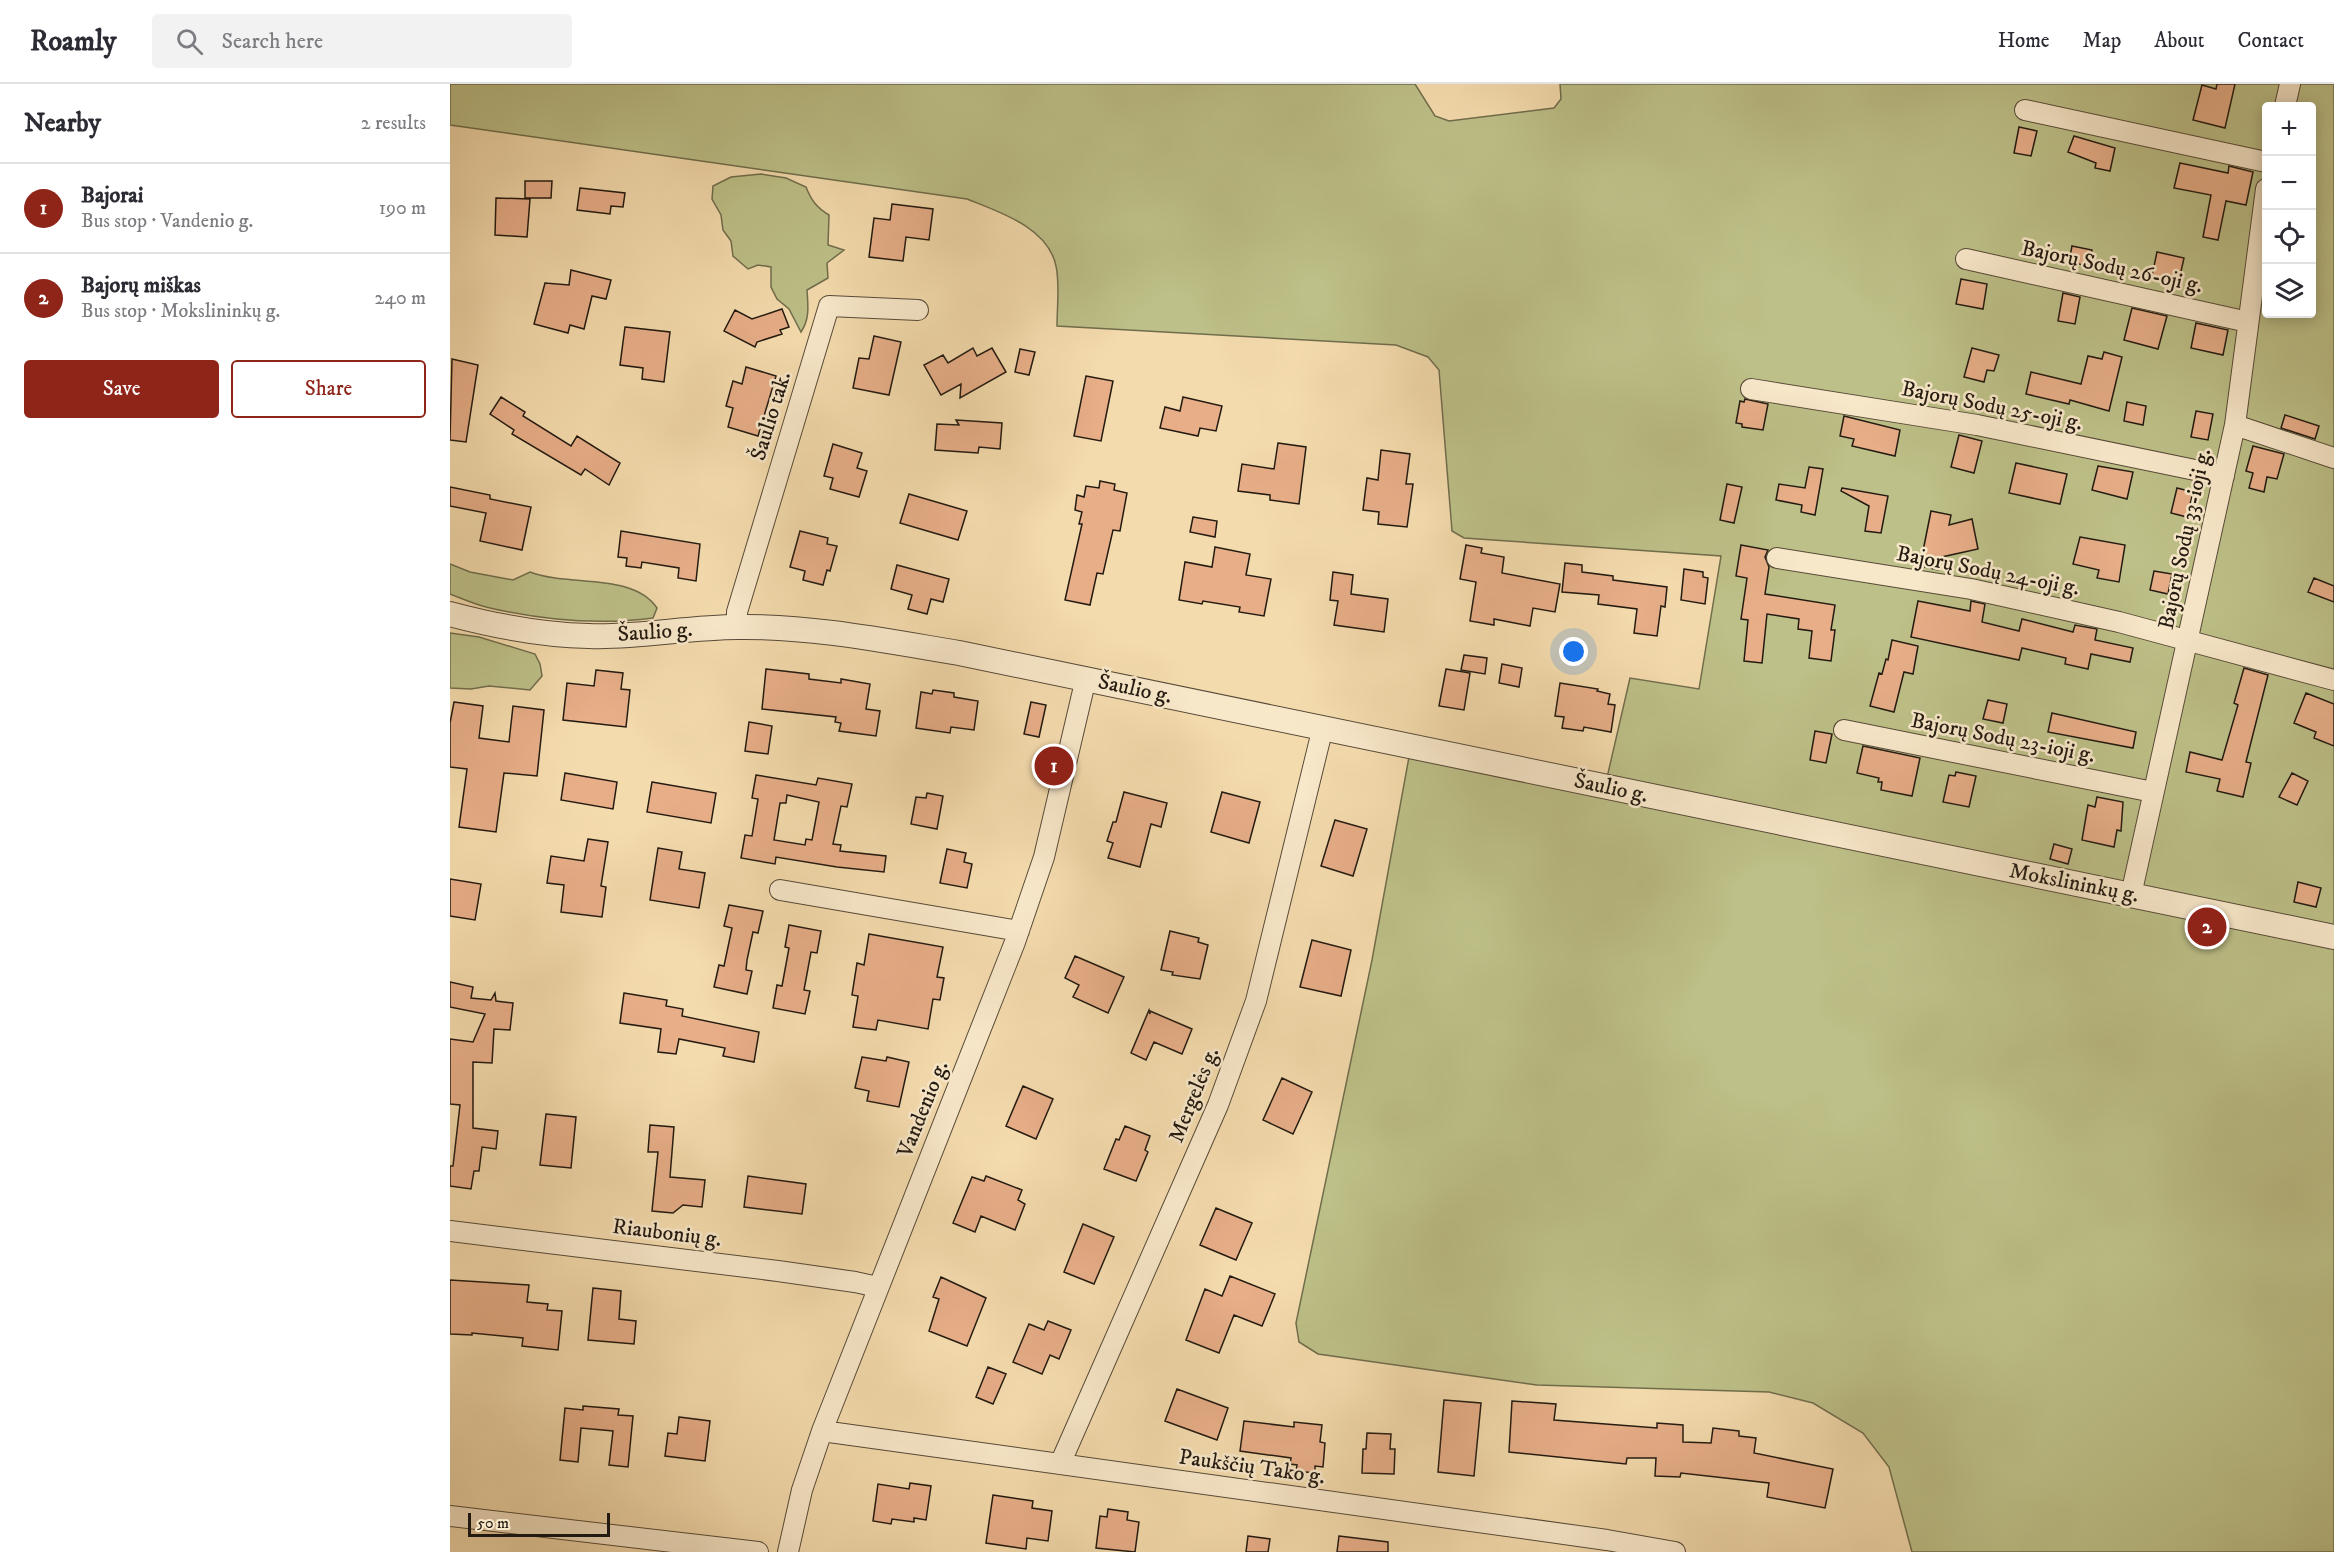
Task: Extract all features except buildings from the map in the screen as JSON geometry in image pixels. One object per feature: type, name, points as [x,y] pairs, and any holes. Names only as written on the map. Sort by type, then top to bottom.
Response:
[{"type":"street","points":[[2286,102],[2290,84]]},
{"type":"street","points":[[2025,110],[2262,161]]},
{"type":"street","name":"Bajorų Sodų 33-ioji g.","points":[[2131,895],[2235,425],[2263,210]]},
{"type":"street","name":"Bajorų Sodų 26-oji g.","points":[[1966,259],[2248,322]]},
{"type":"street","name":"Šaulio tak.","points":[[737,627],[737,612],[829,306],[918,310]]},
{"type":"street","name":"Bajorų Sodų 25-oji g.","points":[[1751,389],[1977,425],[2224,476]]},
{"type":"street","points":[[2235,425],[2334,458]]},
{"type":"street","name":"Bajorų Sodų 24-oji g.","points":[[1777,558],[1971,589],[2119,622],[2334,680]]},
{"type":"street","name":"Šaulio g.","points":[[450,614],[487,624],[590,637],[737,627],[794,628],[870,638],[1086,678],[1814,831]]},
{"type":"street","name":"Vandenio g.","points":[[788,1552],[802,1490],[822,1431],[1019,931],[1044,856],[1086,678]]},
{"type":"street","name":"Mergelės g.","points":[[1060,1464],[1218,1105],[1256,1001],[1323,728]]},
{"type":"street","name":"Bajorų Sodų 23-ioji g.","points":[[1844,730],[2153,792]]},
{"type":"street","name":"Mokslininkų g.","points":[[1814,831],[2334,937]]},
{"type":"street","points":[[780,890],[1019,931]]},
{"type":"street","name":"Riaubonių g.","points":[[450,1231],[778,1271],[878,1287]]},
{"type":"street","name":"Paukščių Tako g.","points":[[822,1431],[1607,1540],[1675,1552]]},
{"type":"street","points":[[450,1516],[758,1552]]},
{"type":"green space","points":[[450,84],[1415,84],[1435,116],[1449,121],[1554,108],[1561,99],[1560,84],[2334,84],[2334,1552],[1912,1552],[1889,1467],[1863,1433],[1813,1403],[1769,1392],[1537,1385],[1318,1354],[1299,1342],[1296,1323],[1372,960],[1409,757],[1603,795],[1630,678],[1699,689],[1721,556],[1464,538],[1452,531],[1439,370],[1428,357],[1396,345],[1057,326],[1057,273],[1051,252],[1033,231],[993,209],[967,199],[450,125]]},
{"type":"green space","points":[[761,174],[786,178],[806,187],[815,203],[829,215],[828,245],[844,250],[827,263],[828,278],[807,290],[807,317],[801,332],[789,309],[777,299],[771,287],[771,267],[758,265],[748,269],[733,256],[731,241],[723,230],[721,215],[712,199],[713,186],[731,177]]},
{"type":"green space","points":[[450,564],[470,572],[513,580],[530,572],[562,579],[616,585],[632,589],[646,597],[657,608],[653,618],[592,621],[530,616],[490,608],[450,594]]},
{"type":"green space","points":[[450,633],[479,637],[535,654],[542,676],[530,690],[489,686],[471,689],[450,688]]},
{"type":"place","name":"Bajorai","points":[[1054,766]]},
{"type":"place","name":"Bajorų miškas","points":[[2207,927]]}]
